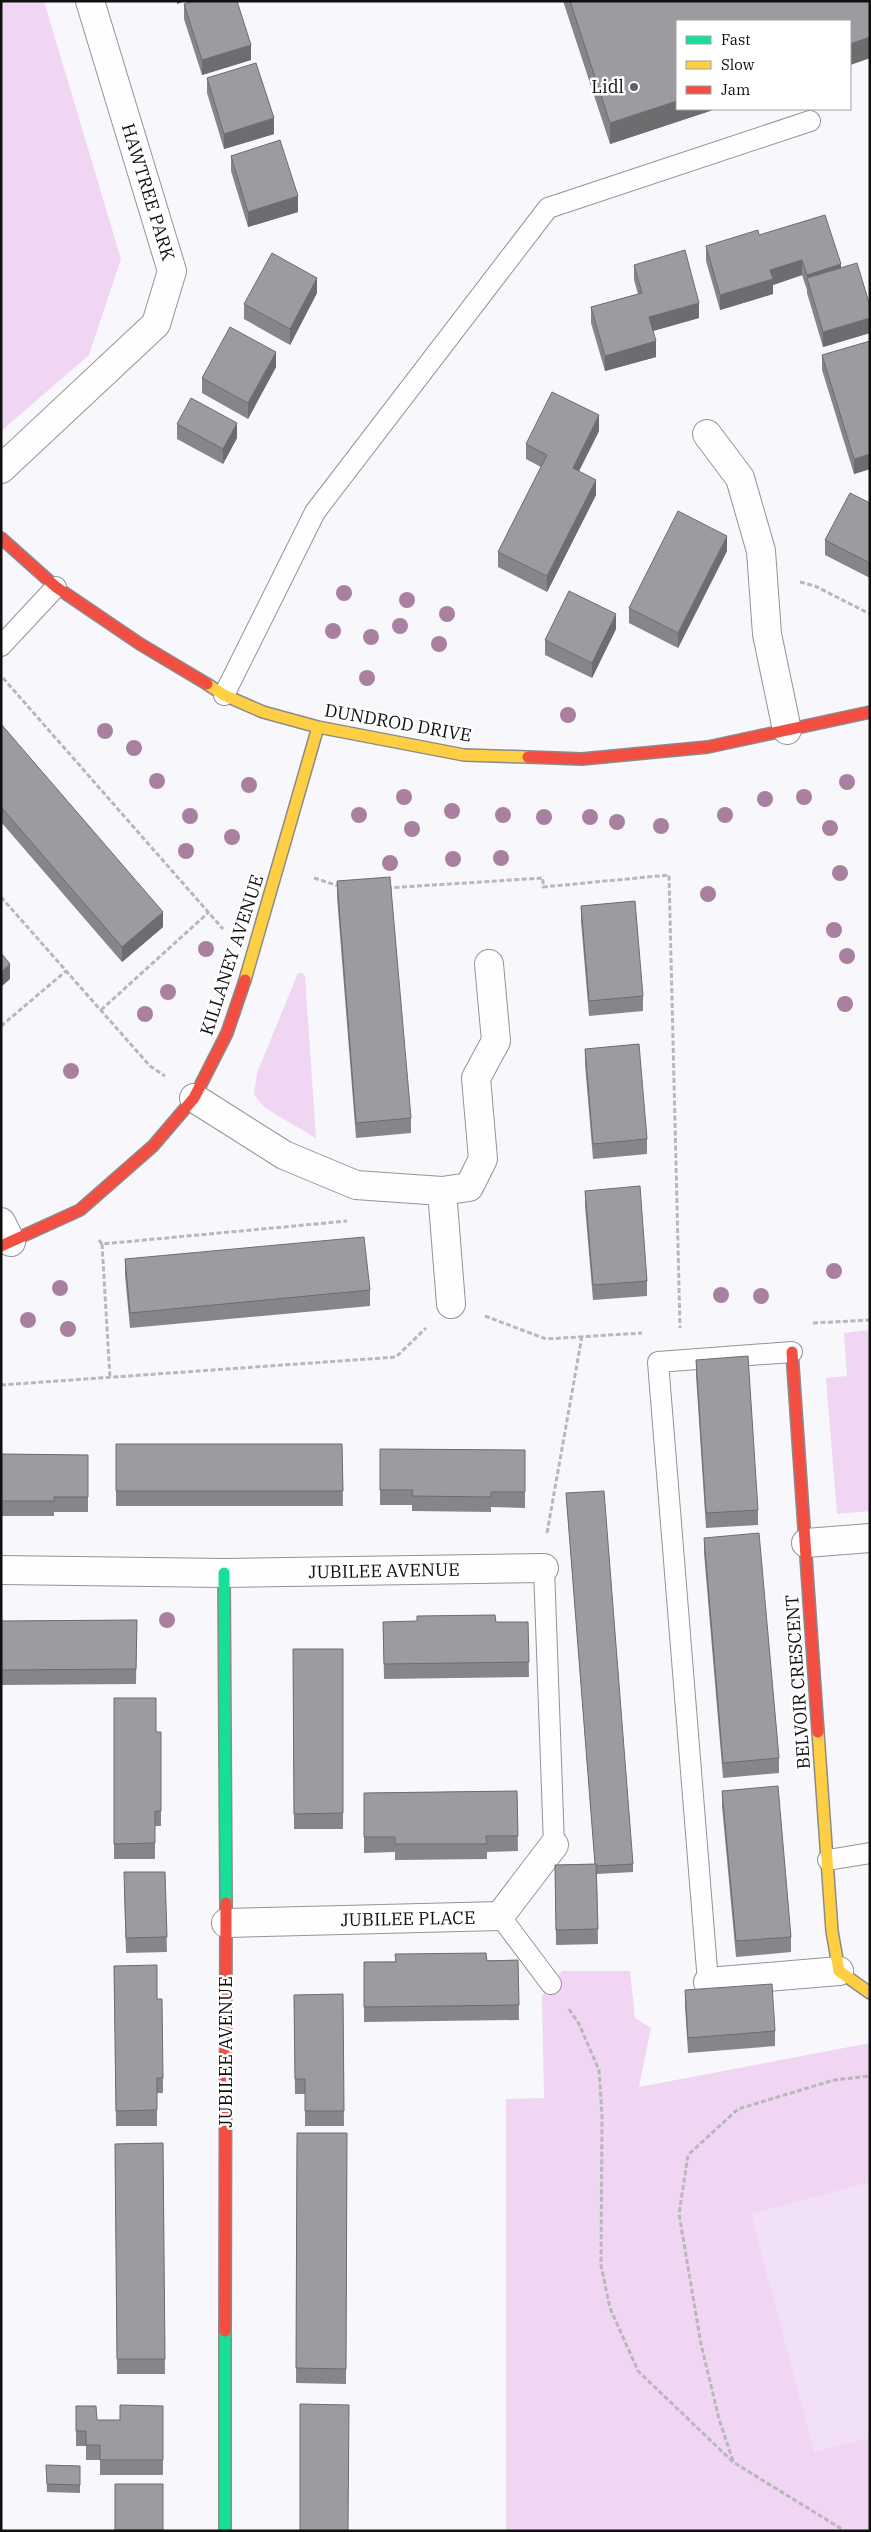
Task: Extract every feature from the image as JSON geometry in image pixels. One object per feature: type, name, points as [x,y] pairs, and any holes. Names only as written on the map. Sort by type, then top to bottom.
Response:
[{"type":"street","name":"HAWTREE PARK","points":[[1,468],[156,324],[172,271],[90,1]]},
{"type":"street","points":[[707,434],[740,478],[761,551],[767,634],[787,730]]},
{"type":"street","name":"DUNDROD DRIVE","points":[[1,538],[56,587],[140,644],[224,695],[263,712],[318,727],[464,755],[582,759],[708,747],[870,712]]},
{"type":"street","name":"KILLANEY AVENUE","points":[[4,1236],[80,1210],[153,1146],[194,1098],[227,1033],[255,952],[318,727]]},
{"type":"street","points":[[194,1098],[284,1155],[356,1185],[442,1191],[469,1187],[483,1159],[476,1078],[496,1041],[489,964]]},
{"type":"street","points":[[442,1191],[451,1304]]},
{"type":"street","name":"BELVOIR CRESCENT","points":[[792,1352],[832,1931],[839,1971]]},
{"type":"street","points":[[806,1543],[870,1538]]},
{"type":"street","name":"JUBILEE AVENUE","points":[[1,1570],[224,1573],[544,1568]]},
{"type":"street","name":"JUBILEE AVENUE","points":[[224,1573],[226,1923],[225,2531]]},
{"type":"street","name":"JUBILEE PLACE","points":[[226,1923],[500,1916],[554,1845]]},
{"type":"street","points":[[708,1982],[839,1971],[870,1993]]},
{"type":"lane","points":[[224,695],[315,512],[548,208],[810,121]]},
{"type":"lane","points":[[1,646],[56,587]]},
{"type":"lane","points":[[708,1982],[658,1362],[792,1352]]},
{"type":"lane","points":[[544,1568],[554,1845]]},
{"type":"lane","points":[[828,1860],[870,1853]]},
{"type":"lane","points":[[500,1916],[551,1984]]},
{"type":"path","points":[[763,573],[815,586],[870,614]]},
{"type":"path","points":[[1,675],[230,936],[255,952]]},
{"type":"path","points":[[380,888],[543,878],[543,887],[669,875],[680,1331]]},
{"type":"path","points":[[1,897],[150,1066],[194,1098]]},
{"type":"path","points":[[101,1010],[209,912]]},
{"type":"path","points":[[1,1026],[66,971]]},
{"type":"path","points":[[80,1210],[102,1244],[110,1378]]},
{"type":"path","points":[[102,1244],[350,1221]]},
{"type":"path","points":[[1,1385],[396,1357],[451,1304],[546,1339],[582,1336],[549,1514],[544,1568]]},
{"type":"path","points":[[551,1984],[579,2024],[600,2070],[602,2115],[601,2265],[610,2308],[638,2371],[733,2462],[845,2531]]},
{"type":"path","points":[[733,2462],[719,2419],[700,2344],[679,2214],[688,2155],[738,2109],[834,2080],[870,2076]]},
{"type":"shaded area","points":[[1,1],[44,1],[121,259],[89,355],[1,431]]},
{"type":"shaded area","points":[[298,973],[303,973],[305,976],[316,1138],[265,1108],[254,1095],[257,1073]]},
{"type":"shaded area","points":[[870,1330],[870,1511],[837,1514],[826,1378],[847,1376],[844,1333]]},
{"type":"shaded area","points":[[562,1971],[630,1971],[635,2018],[651,2028],[639,2087],[870,2043],[870,2531],[506,2531],[506,2099],[544,2098],[542,1996]]},
{"type":"shaded area","points":[[870,2182],[870,2438],[814,2452],[751,2214]]},
{"type":"building","points":[[193,1],[237,1],[251,45],[202,60],[184,4]]},
{"type":"building","name":"Lidl","points":[[570,1],[870,1],[870,37],[851,44],[851,20],[676,20],[676,101],[610,123]]},
{"type":"building","points":[[256,63],[274,118],[224,134],[207,78]]},
{"type":"building","points":[[280,140],[298,196],[248,212],[231,156]]},
{"type":"building","points":[[825,215],[841,264],[807,275],[802,260],[770,270],[773,279],[720,295],[706,246],[758,230],[759,235]]},
{"type":"building","points":[[685,250],[699,303],[649,317],[656,341],[605,356],[591,307],[642,293],[634,265]]},
{"type":"building","points":[[272,253],[317,278],[290,329],[244,304]]},
{"type":"building","points":[[857,263],[870,306],[870,318],[823,332],[807,278]]},
{"type":"building","points":[[230,327],[276,352],[248,403],[202,378]]},
{"type":"building","points":[[870,341],[870,454],[854,459],[822,355]]},
{"type":"building","points":[[552,392],[599,415],[573,468],[596,480],[547,576],[498,552],[547,455],[526,444]]},
{"type":"building","points":[[191,398],[237,423],[223,449],[177,424]]},
{"type":"building","points":[[850,493],[870,503],[870,563],[825,540]]},
{"type":"building","points":[[678,511],[727,536],[678,633],[629,608]]},
{"type":"building","points":[[569,591],[616,614],[592,663],[545,640]]},
{"type":"building","points":[[1,724],[163,912],[122,947],[1,807]]},
{"type":"building","points":[[390,877],[411,1118],[356,1123],[337,881]]},
{"type":"building","points":[[635,901],[643,996],[589,1001],[581,906]]},
{"type":"building","points":[[1,953],[10,964],[1,972]]},
{"type":"building","points":[[639,1044],[647,1139],[593,1144],[585,1049]]},
{"type":"building","points":[[640,1186],[647,1281],[593,1285],[585,1191]]},
{"type":"building","points":[[364,1237],[370,1290],[130,1313],[125,1259]]},
{"type":"building","points":[[748,1356],[758,1510],[706,1513],[696,1360]]},
{"type":"building","points":[[116,1444],[342,1444],[343,1491],[116,1491]]},
{"type":"building","points":[[380,1449],[525,1450],[525,1492],[491,1492],[491,1497],[412,1496],[413,1490],[380,1490]]},
{"type":"building","points":[[1,1454],[88,1455],[88,1497],[54,1497],[54,1501],[1,1501]]},
{"type":"building","points":[[604,1491],[633,1864],[597,1866],[595,1864],[566,1493]]},
{"type":"building","points":[[759,1533],[779,1758],[723,1763],[704,1538]]},
{"type":"building","points":[[495,1615],[496,1622],[528,1622],[529,1662],[384,1664],[383,1622],[417,1621],[417,1616]]},
{"type":"building","points":[[137,1620],[136,1669],[1,1670],[1,1621]]},
{"type":"building","points":[[293,1649],[343,1649],[343,1813],[294,1814]]},
{"type":"building","points":[[114,1698],[156,1698],[156,1732],[161,1732],[161,1811],[155,1811],[155,1843],[114,1844]]},
{"type":"building","points":[[778,1786],[791,1937],[736,1941],[722,1791]]},
{"type":"building","points":[[517,1791],[518,1836],[486,1836],[487,1844],[395,1844],[395,1837],[364,1837],[364,1793]]},
{"type":"building","points":[[596,1864],[598,1929],[556,1930],[555,1865]]},
{"type":"building","points":[[124,1872],[165,1872],[167,1937],[126,1938]]},
{"type":"building","points":[[486,1953],[487,1961],[518,1960],[519,2005],[364,2007],[364,1962],[396,1962],[395,1954]]},
{"type":"building","points":[[157,1965],[157,1999],[162,1999],[163,2078],[157,2078],[157,2110],[116,2111],[114,1966]]},
{"type":"building","points":[[772,1984],[775,2031],[688,2038],[685,1990]]},
{"type":"building","points":[[343,1994],[344,2111],[305,2111],[305,2079],[295,2079],[294,1995]]},
{"type":"building","points":[[297,2133],[347,2133],[346,2369],[296,2368]]},
{"type":"building","points":[[163,2143],[165,2359],[117,2359],[115,2144]]},
{"type":"building","points":[[300,2404],[349,2405],[348,2531],[300,2531]]},
{"type":"building","points":[[120,2405],[163,2406],[163,2460],[100,2460],[100,2445],[86,2445],[86,2431],[76,2431],[76,2406],[96,2406],[97,2420],[120,2420]]},
{"type":"building","points":[[46,2465],[80,2466],[80,2485],[47,2484]]},
{"type":"building","points":[[115,2484],[163,2484],[163,2530],[115,2530]]},
{"type":"traffic: fast","points":[[224,1573],[226,1903]]},
{"type":"traffic: fast","points":[[225,2331],[225,2531]]},
{"type":"traffic: slow","points":[[207,684],[224,695],[263,712],[318,727],[464,755],[528,757]]},
{"type":"traffic: slow","points":[[245,980],[318,727]]},
{"type":"traffic: slow","points":[[818,1732],[832,1931],[839,1971],[870,1993]]},
{"type":"traffic: jam","points":[[1,538],[56,587],[140,644],[207,684]]},
{"type":"traffic: jam","points":[[528,757],[582,759],[708,747],[870,712]]},
{"type":"traffic: jam","points":[[1,1246],[80,1210],[153,1146],[194,1098],[227,1033],[245,980]]},
{"type":"traffic: jam","points":[[792,1352],[818,1732]]},
{"type":"traffic: jam","points":[[225,2331],[226,1903]]},
{"type":"place","name":"Lidl","points":[[634,87]]}]
